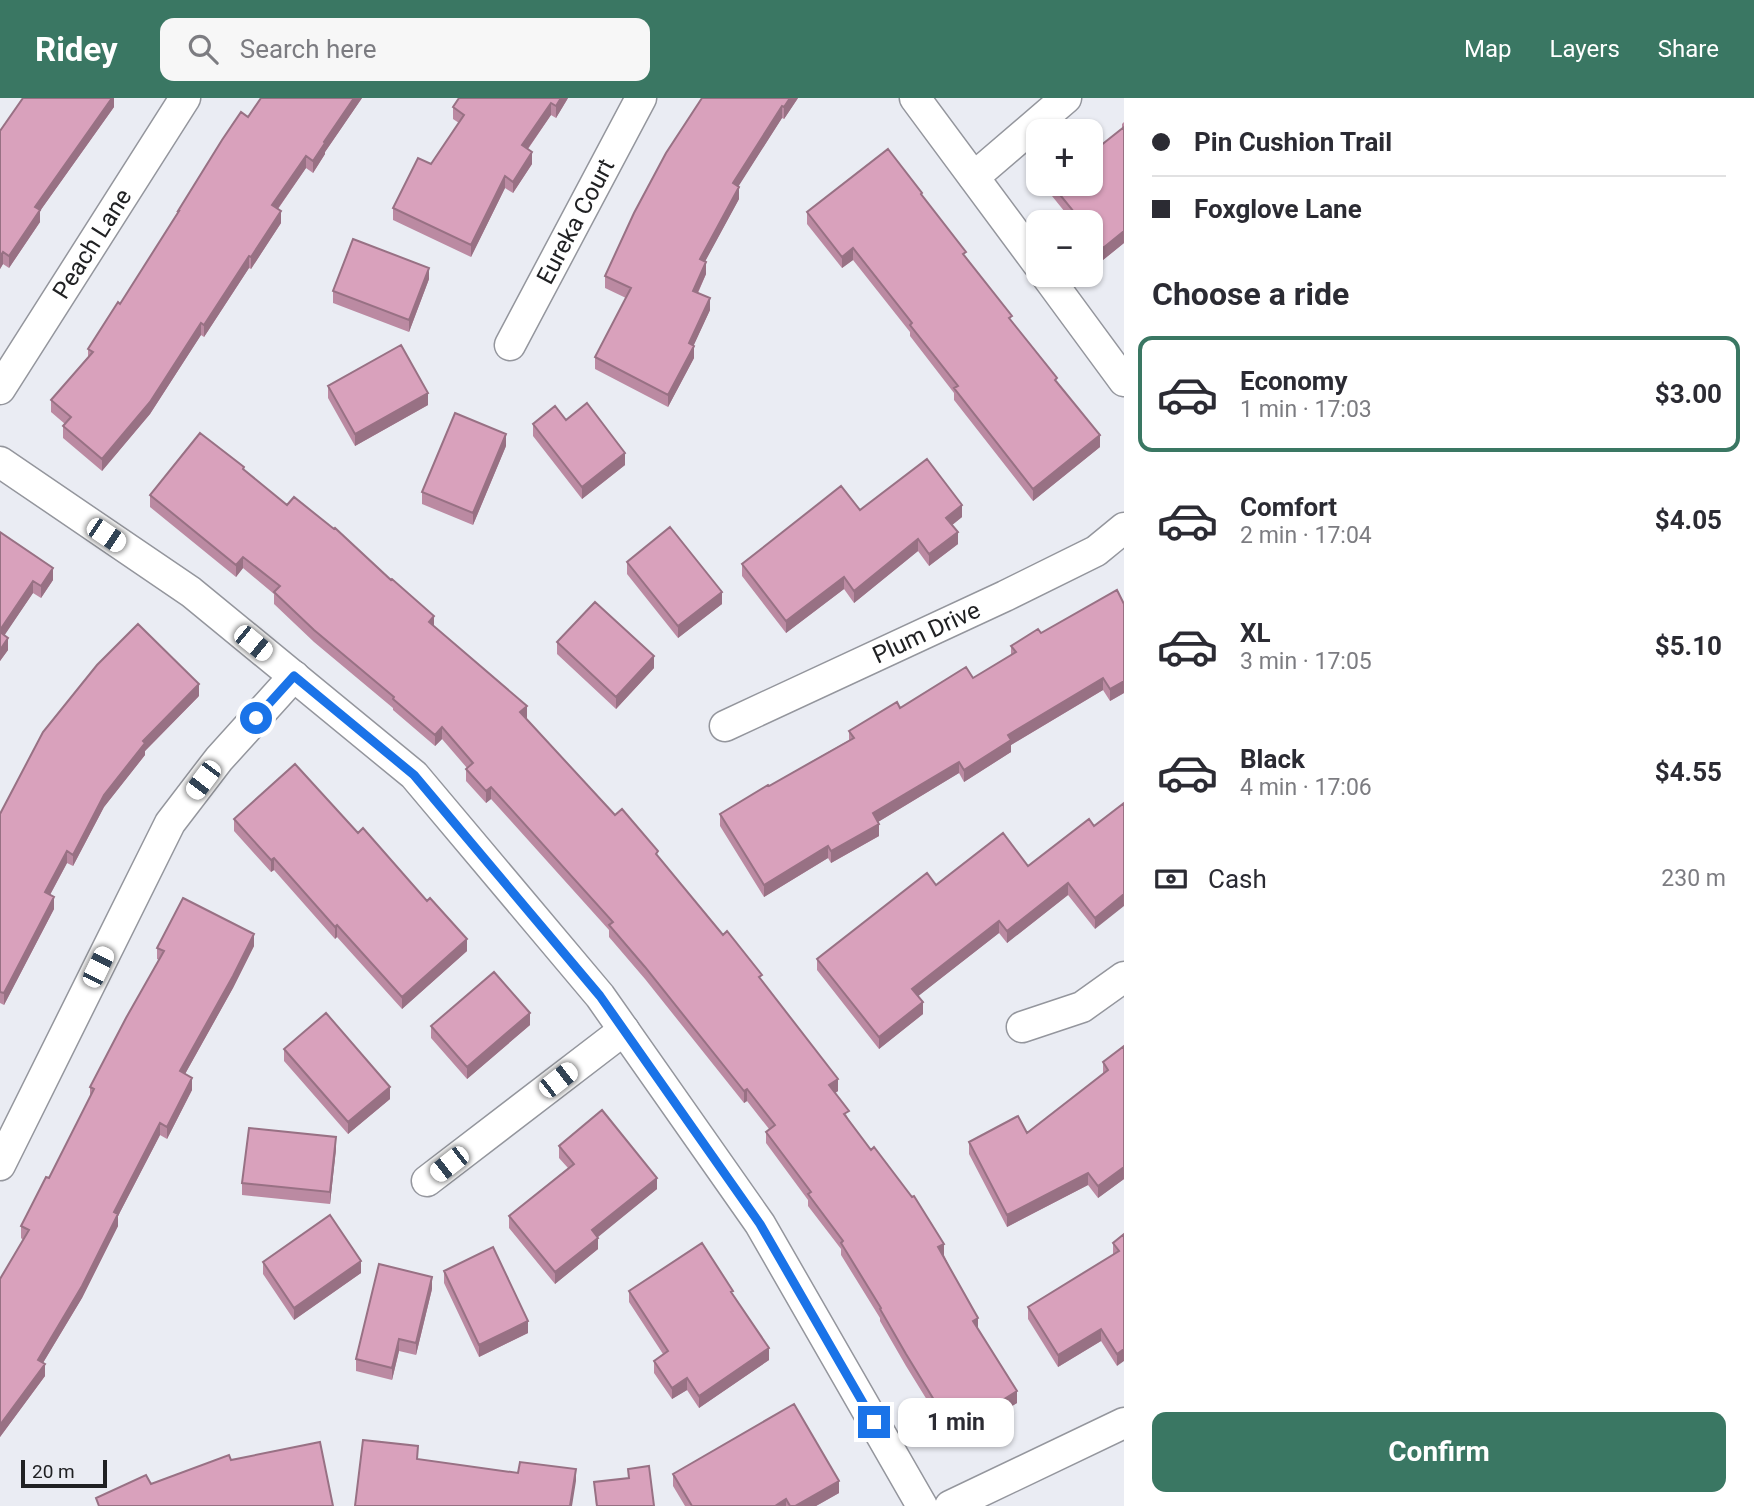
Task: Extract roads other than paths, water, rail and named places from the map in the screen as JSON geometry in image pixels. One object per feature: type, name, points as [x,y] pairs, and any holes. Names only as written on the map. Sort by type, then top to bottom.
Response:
[{"type":"street","name":"Peach Lane","points":[[0,389],[185,98]]},
{"type":"street","name":"Eureka Court","points":[[510,345],[642,98]]},
{"type":"street","points":[[915,98],[1026,248]]},
{"type":"street","points":[[974,177],[1066,98]]},
{"type":"street","points":[[1055,287],[1124,380]]},
{"type":"street","points":[[0,462],[191,592],[414,775],[600,996],[760,1224],[922,1506]]},
{"type":"street","name":"Plum Drive","points":[[725,726],[1006,596],[1096,551],[1124,528]]},
{"type":"street","points":[[0,1164],[170,823],[219,759],[294,676]]},
{"type":"street","points":[[1022,1027],[1082,1007],[1124,977]]},
{"type":"street","points":[[427,1181],[624,1030]]},
{"type":"street","points":[[950,1506],[1124,1423]]}]
